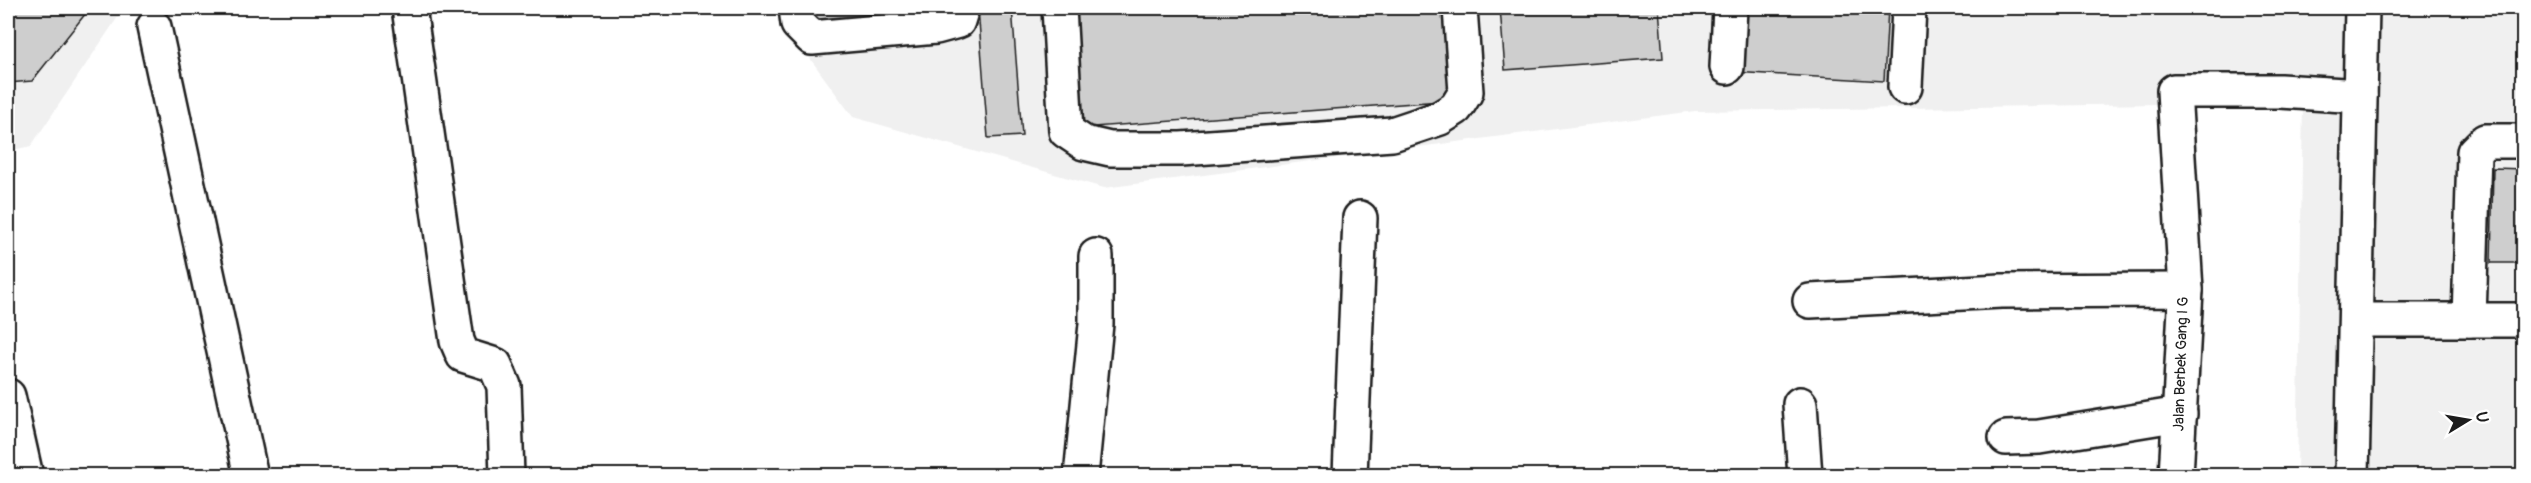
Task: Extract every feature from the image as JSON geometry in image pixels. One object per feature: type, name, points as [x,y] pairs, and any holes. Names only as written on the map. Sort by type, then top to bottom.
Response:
[{"type":"street","points":[[409,8],[457,341],[463,355],[495,365],[501,374],[504,386],[507,476]]},
{"type":"street","points":[[796,8],[798,24],[812,38],[936,27],[958,21],[962,8]]},
{"type":"street","points":[[1059,8],[1066,131],[1084,143],[1110,149],[1181,149],[1392,134],[1440,118],[1456,108],[1466,92],[1460,8]]},
{"type":"street","points":[[1727,67],[1730,8]]},
{"type":"street","points":[[1905,87],[1909,8]]},
{"type":"street","points":[[2352,476],[2362,8]]},
{"type":"street","points":[[154,27],[251,476]]},
{"type":"street","points":[[2186,290],[2174,91],[2280,91],[2360,96]]},
{"type":"street","points":[[2469,320],[2474,152],[2485,141],[2523,141]]},
{"type":"street","points":[[1350,476],[1360,218]]},
{"type":"street","points":[[1081,476],[1096,324],[1096,256]]},
{"type":"street","name":"Jalan Berbek Gang I G","points":[[1810,301],[2001,291],[2186,290],[2176,476]]},
{"type":"street","points":[[2356,320],[2523,320]]},
{"type":"street","points":[[8,396],[26,476]]},
{"type":"street","points":[[1800,404],[1804,476]]},
{"type":"street","points":[[2006,438],[2039,437],[2180,414]]},
{"type":"shaded area","points":[[8,8],[124,8],[31,146],[8,151]]},
{"type":"shaded area","points":[[773,8],[2523,8],[2523,475],[2297,475],[2303,102],[1695,111],[1104,188],[853,117]]},
{"type":"building","points":[[8,8],[90,8],[32,81],[8,83]]},
{"type":"building","points":[[800,8],[955,8],[955,9],[801,21]]},
{"type":"building","points":[[978,8],[1012,8],[1022,136],[988,138]]},
{"type":"building","points":[[1071,8],[1447,8],[1454,100],[1080,128]]},
{"type":"building","points":[[1500,8],[1659,8],[1663,58],[1505,70]]},
{"type":"building","points":[[1737,8],[1888,8],[1884,81],[1733,72]]},
{"type":"building","points":[[2493,168],[2524,169],[2524,263],[2491,263]]}]
